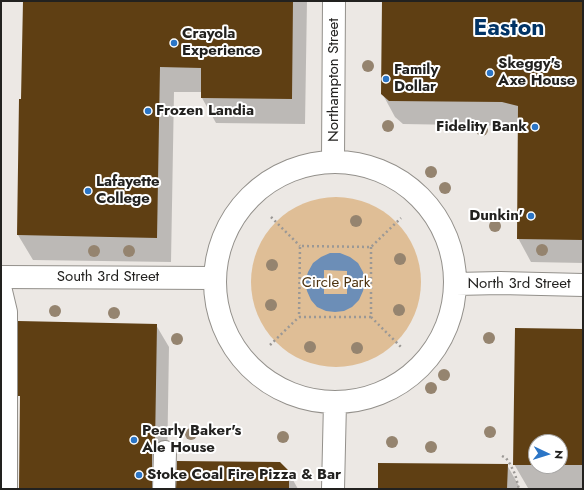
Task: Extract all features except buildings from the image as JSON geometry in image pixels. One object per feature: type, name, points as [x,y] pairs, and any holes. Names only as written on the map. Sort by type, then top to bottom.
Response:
[{"type":"main road","name":"Northampton Street","points":[[333,160],[334,1]]},
{"type":"main road","points":[[333,160],[366,163],[393,176],[422,198],[442,225],[453,252],[456,269],[456,284],[451,316],[443,335],[431,356],[414,373],[387,390],[367,399],[335,402],[304,398],[286,391],[262,378],[251,369],[226,333],[217,311],[214,278],[219,249],[230,222],[251,196],[274,180],[305,165],[333,160]]},
{"type":"main road","name":"South 3rd Street","points":[[1,277],[214,278]]},
{"type":"main road","name":"North 3rd Street","points":[[456,284],[583,284]]},
{"type":"main road","points":[[1,291],[6,312],[6,489]]},
{"type":"main road","points":[[333,489],[335,402]]},
{"type":"main road","points":[[164,489],[165,452]]},
{"type":"path","points":[[271,217],[300,246],[371,247],[401,218]]},
{"type":"path","points":[[299,317],[300,246]]},
{"type":"path","points":[[371,247],[371,318]]},
{"type":"path","points":[[270,345],[299,317],[371,318],[400,347]]},
{"type":"path","points":[[502,456],[506,458],[510,464],[515,474],[519,489]]},
{"type":"green space","name":"Circle Park","points":[[328,197],[344,197],[369,203],[390,216],[402,228],[415,249],[421,274],[421,290],[415,315],[402,336],[390,348],[369,361],[344,367],[328,367],[303,361],[282,348],[270,336],[257,315],[251,290],[251,274],[257,249],[270,228],[282,216],[303,203]]},
{"type":"water","points":[[330,253],[340,253],[350,257],[358,263],[363,272],[365,282],[359,300],[352,307],[344,311],[326,311],[317,307],[311,300],[305,282],[313,263]],"holes":[[[324,270],[347,271],[347,294],[324,294]]]},
{"type":"place","name":"Crayola Experience","points":[[174,43]]},
{"type":"place","name":"Skeggy's Axe House","points":[[490,73]]},
{"type":"place","name":"Family Dollar","points":[[386,79]]},
{"type":"place","name":"Frozen Landia","points":[[148,111]]},
{"type":"place","name":"Fidelity Bank","points":[[535,127]]},
{"type":"place","name":"Lafayette College","points":[[88,191]]},
{"type":"place","name":"Dunkin'","points":[[531,216]]},
{"type":"place","name":"Pearly Baker's Ale House","points":[[134,440]]},
{"type":"place","name":"Stoke Coal Fire Pizza & Bar","points":[[139,475]]},
{"type":"district","name":"Easton","points":[[509,29]]}]
